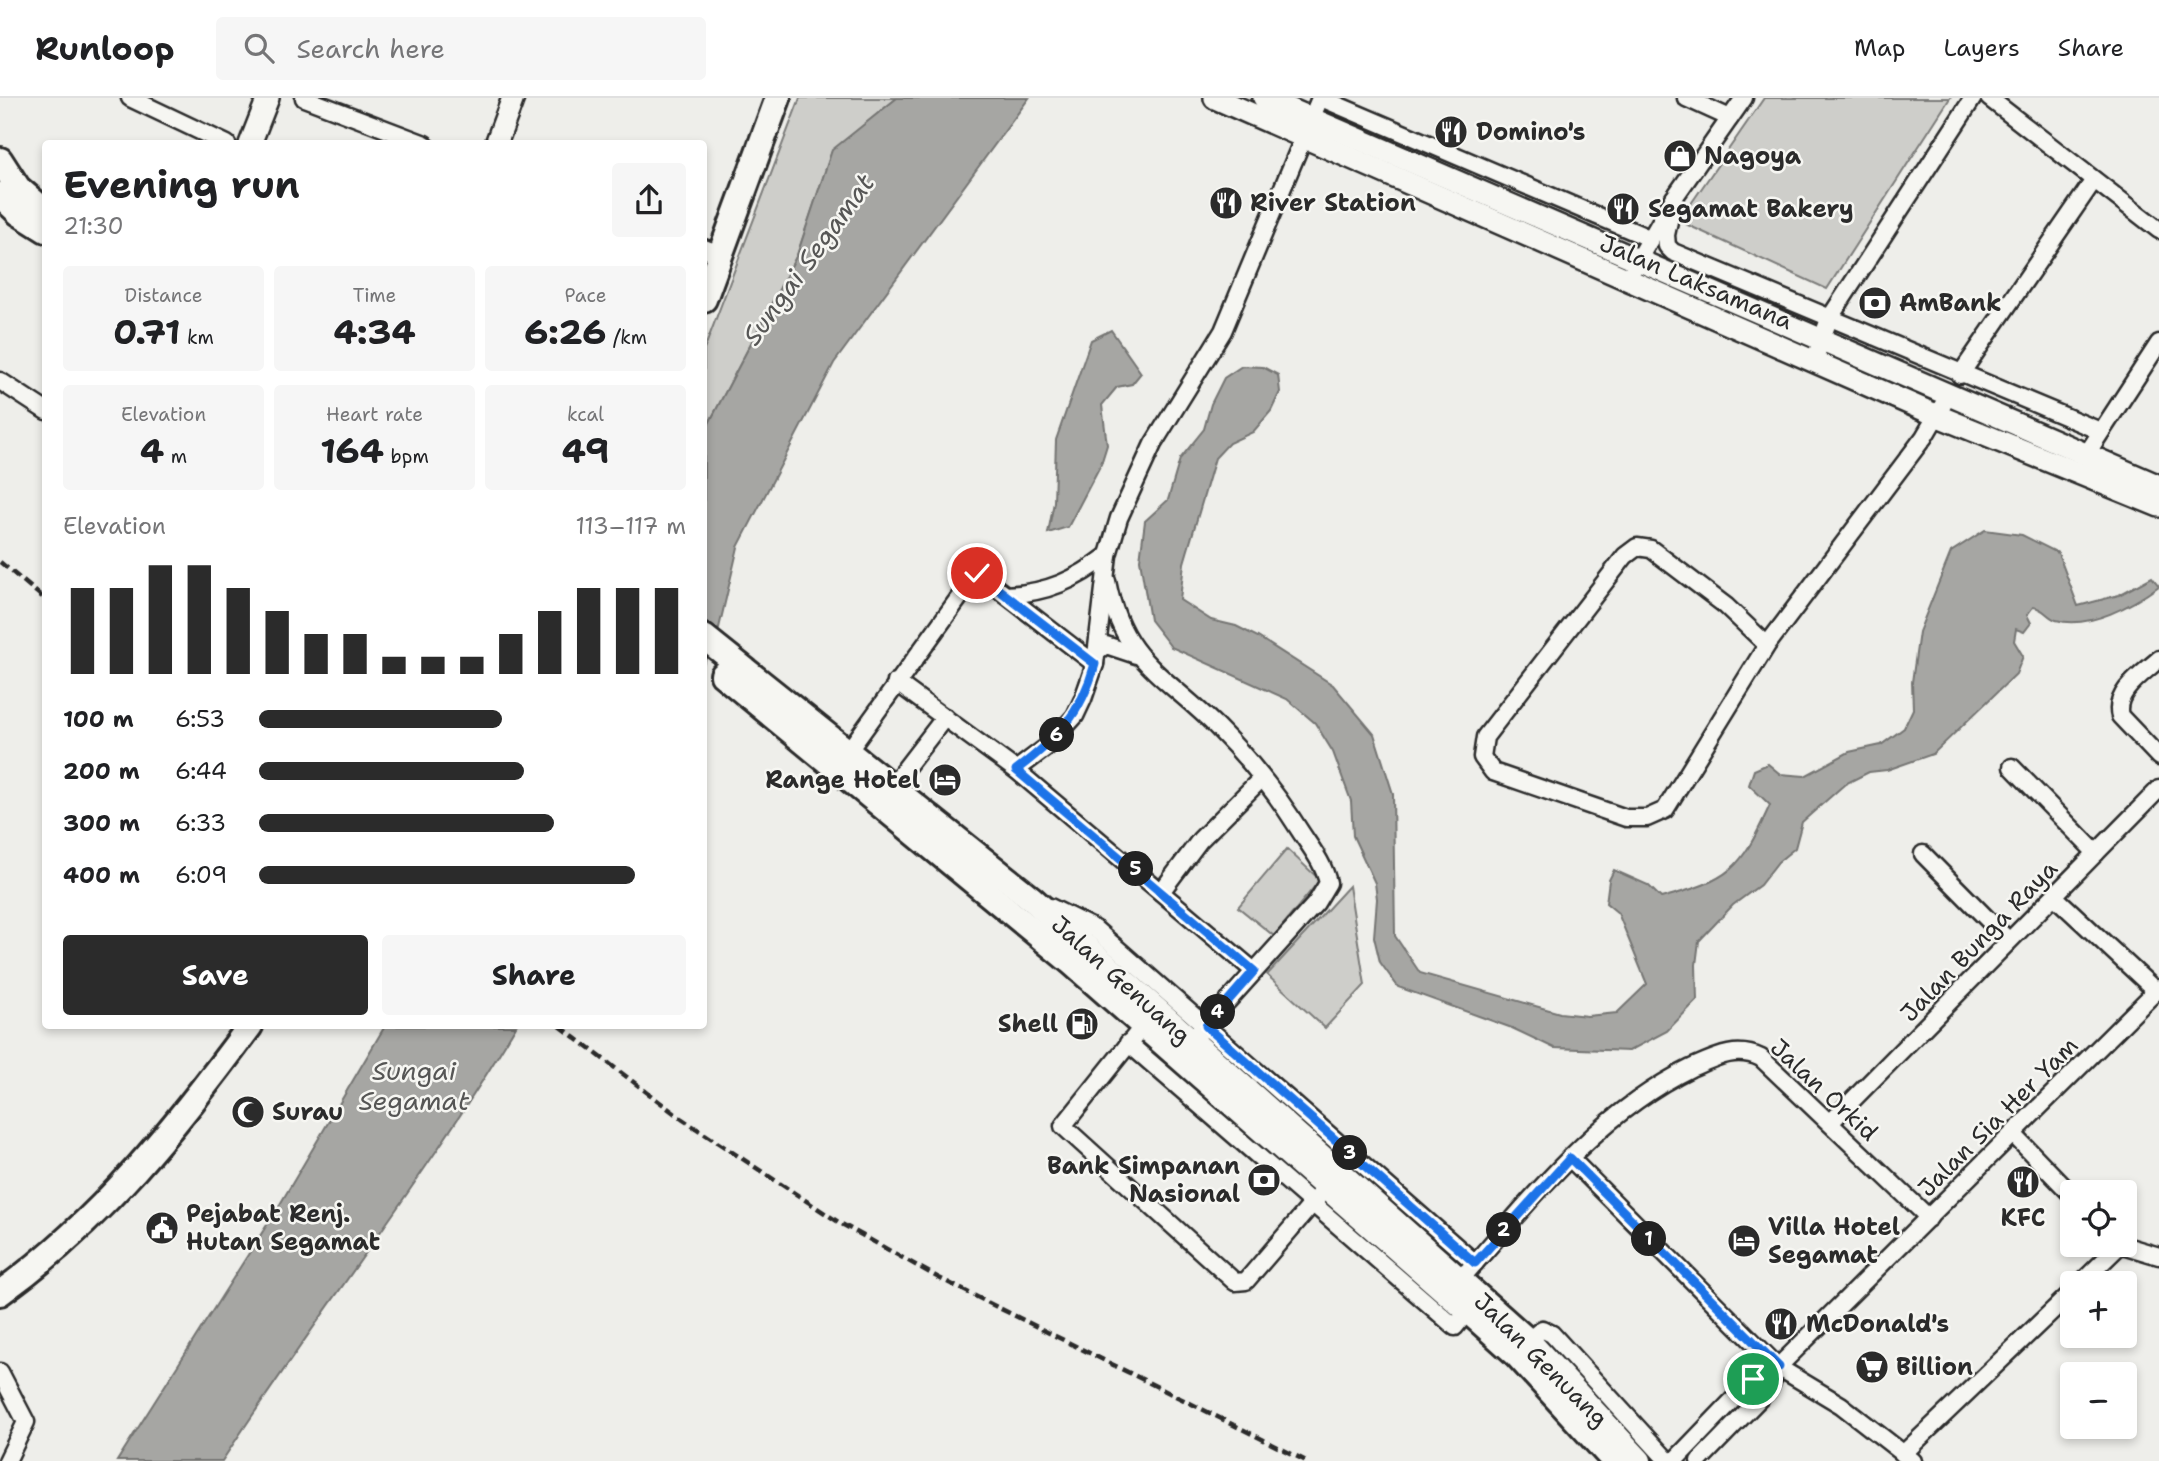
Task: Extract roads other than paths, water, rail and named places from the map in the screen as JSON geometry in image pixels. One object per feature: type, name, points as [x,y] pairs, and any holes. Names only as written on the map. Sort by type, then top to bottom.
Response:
[{"type":"highway","points":[[707,281],[712,251],[779,98]]},
{"type":"highway","points":[[0,160],[23,194],[42,209]]},
{"type":"highway","points":[[0,195],[10,212],[42,228]]},
{"type":"highway","name":"Jalan Genuang","points":[[707,640],[818,757],[955,866],[1002,890],[1032,899],[1198,1035],[1327,1187],[1468,1271],[1528,1341],[1639,1461]]},
{"type":"highway","name":"Jalan Genuang","points":[[707,661],[847,753],[957,838],[1136,1035],[1327,1187],[1468,1311],[1515,1353],[1614,1461]]},
{"type":"highway","points":[[955,866],[962,851],[957,838]]},
{"type":"highway","points":[[0,1293],[46,1259],[138,1169],[248,1029]]},
{"type":"main road","points":[[252,140],[268,98]]},
{"type":"main road","points":[[497,140],[513,98]]},
{"type":"main road","name":"Jalan Laksamana","points":[[1215,98],[1277,107],[1310,129],[1627,281],[1938,416],[2159,506]]},
{"type":"main road","name":"Jalan Laksamana","points":[[1310,129],[1637,262],[2159,486]]},
{"type":"street","points":[[130,98],[219,140]]},
{"type":"street","points":[[304,98],[414,140]]},
{"type":"street","points":[[1016,770],[1048,746],[1074,716],[1095,658],[1108,555],[1135,477],[1223,331],[1321,98],[1649,238]]},
{"type":"street","points":[[1686,98],[1730,118]]},
{"type":"street","points":[[1627,281],[1674,198],[1744,98]]},
{"type":"street","points":[[1814,361],[1829,319],[1973,98]]},
{"type":"street","points":[[1989,98],[2156,228]]},
{"type":"street","points":[[1960,375],[2094,180]]},
{"type":"street","points":[[1674,198],[1666,235],[1667,246],[1673,252],[2100,432]]},
{"type":"street","points":[[2086,455],[2159,343]]},
{"type":"street","points":[[0,381],[8,392],[42,409]]},
{"type":"street","points":[[1768,645],[1726,606],[1651,549],[1637,547],[1625,556],[1485,737],[1482,757],[1493,772],[1626,818],[1647,818],[1665,810],[1768,645],[1938,416],[1948,396]]},
{"type":"street","points":[[1006,595],[1030,594],[1057,587],[1086,572],[1108,555]]},
{"type":"street","points":[[847,753],[977,573],[1095,658]]},
{"type":"street","points":[[1106,577],[1119,623],[1138,656],[1218,728],[1262,778],[1293,819],[1326,872],[1328,883],[1315,902],[1198,1035],[1468,1271]]},
{"type":"street","points":[[1095,658],[1106,645],[1138,656]]},
{"type":"street","points":[[2159,659],[2126,690],[2118,709],[2120,716],[2159,757]]},
{"type":"street","points":[[896,682],[1016,770],[1254,971]]},
{"type":"street","points":[[891,787],[945,717]]},
{"type":"street","points":[[2011,767],[2096,853]]},
{"type":"street","points":[[1161,892],[1200,840],[1262,778]]},
{"type":"street","name":"Jalan Bunga Raya","points":[[1830,1123],[2159,789]]},
{"type":"street","points":[[1923,854],[2008,940]]},
{"type":"street","points":[[2054,896],[2155,997]]},
{"type":"street","name":"Jalan Sia Her Yam","points":[[1674,1461],[1753,1379],[1779,1367],[2155,997]]},
{"type":"street","points":[[1136,1035],[1064,1120],[1065,1130],[1235,1282],[1246,1281],[1327,1187]]},
{"type":"street","name":"Jalan Orkid","points":[[1468,1271],[1570,1158],[1626,1106],[1670,1079],[1731,1052],[1746,1051],[1761,1058],[1929,1218]]},
{"type":"street","points":[[2014,1135],[2060,1183]]},
{"type":"street","points":[[1570,1158],[1779,1367],[1840,1405],[1908,1457],[2060,1304]]},
{"type":"street","points":[[2137,1250],[2159,1256]]},
{"type":"street","points":[[2093,1271],[2108,1257]]},
{"type":"street","points":[[1528,1341],[1542,1329],[1552,1335],[1668,1461]]},
{"type":"street","name":"Jalan Sia Her Yam","points":[[1703,1459],[1769,1390],[1779,1367]]},
{"type":"street","points":[[0,1372],[26,1422],[25,1430],[7,1461]]},
{"type":"water","name":"Sungai Segamat","points":[[897,98],[1029,98],[834,363],[738,547],[719,628],[707,656],[707,427],[797,255],[832,150]]},
{"type":"water","points":[[1111,330],[1141,373],[1132,384],[1117,387],[1102,405],[1107,445],[1101,464],[1068,527],[1048,533],[1054,502],[1056,440],[1091,340]]},
{"type":"water","points":[[1242,366],[1263,367],[1278,375],[1280,392],[1271,411],[1253,432],[1229,443],[1215,458],[1184,563],[1180,600],[1211,620],[1236,626],[1258,637],[1333,685],[1374,734],[1393,794],[1395,936],[1420,973],[1560,1013],[1587,1016],[1617,1013],[1647,984],[1618,913],[1606,903],[1609,880],[1614,870],[1648,885],[1661,898],[1718,878],[1741,858],[1770,805],[1749,785],[1754,770],[1768,764],[1780,774],[1805,776],[1849,752],[1881,745],[1904,728],[1913,709],[1912,682],[1919,632],[1951,552],[1985,530],[2022,535],[2058,553],[2078,606],[2119,595],[2152,577],[2159,586],[2124,608],[2082,622],[2056,620],[2033,607],[2027,615],[2031,623],[2024,632],[2016,629],[2014,641],[2023,656],[2016,674],[1933,754],[1887,770],[1869,772],[1845,784],[1802,822],[1795,848],[1778,862],[1760,885],[1733,905],[1699,941],[1696,965],[1697,1000],[1667,1031],[1629,1051],[1554,1048],[1512,1028],[1398,987],[1380,962],[1374,937],[1377,899],[1375,883],[1353,836],[1351,801],[1333,752],[1315,723],[1287,699],[1171,647],[1150,620],[1140,560],[1145,521],[1168,500],[1180,459],[1204,429],[1211,404],[1224,378]]},
{"type":"water","name":"Sungai Segamat","points":[[383,1029],[514,1029],[446,1137],[222,1461],[117,1461],[279,1206]]},
{"type":"railway","points":[[0,562],[42,597]]},
{"type":"railway","points":[[564,1029],[682,1119],[840,1223],[939,1278],[1306,1461]]},
{"type":"place","name":"Domino's","points":[[1451,132]]},
{"type":"place","name":"Nagoya","points":[[1680,156]]},
{"type":"place","name":"River Station","points":[[1226,203]]},
{"type":"place","name":"Segamat Bakery","points":[[1623,209]]},
{"type":"place","name":"AmBank","points":[[1875,303]]},
{"type":"place","name":"Range Hotel","points":[[945,780]]},
{"type":"place","name":"Shell","points":[[1082,1024]]},
{"type":"place","name":"Surau","points":[[248,1112]]},
{"type":"place","name":"Bank Simpanan Nasional","points":[[1264,1180]]},
{"type":"place","name":"KFC","points":[[2023,1182]]},
{"type":"place","name":"Pejabat Renj. Hutan Segamat","points":[[162,1228]]},
{"type":"place","name":"Villa Hotel Segamat","points":[[1744,1241]]},
{"type":"place","name":"McDonald's","points":[[1781,1324]]},
{"type":"place","name":"Billion","points":[[1872,1367]]}]
